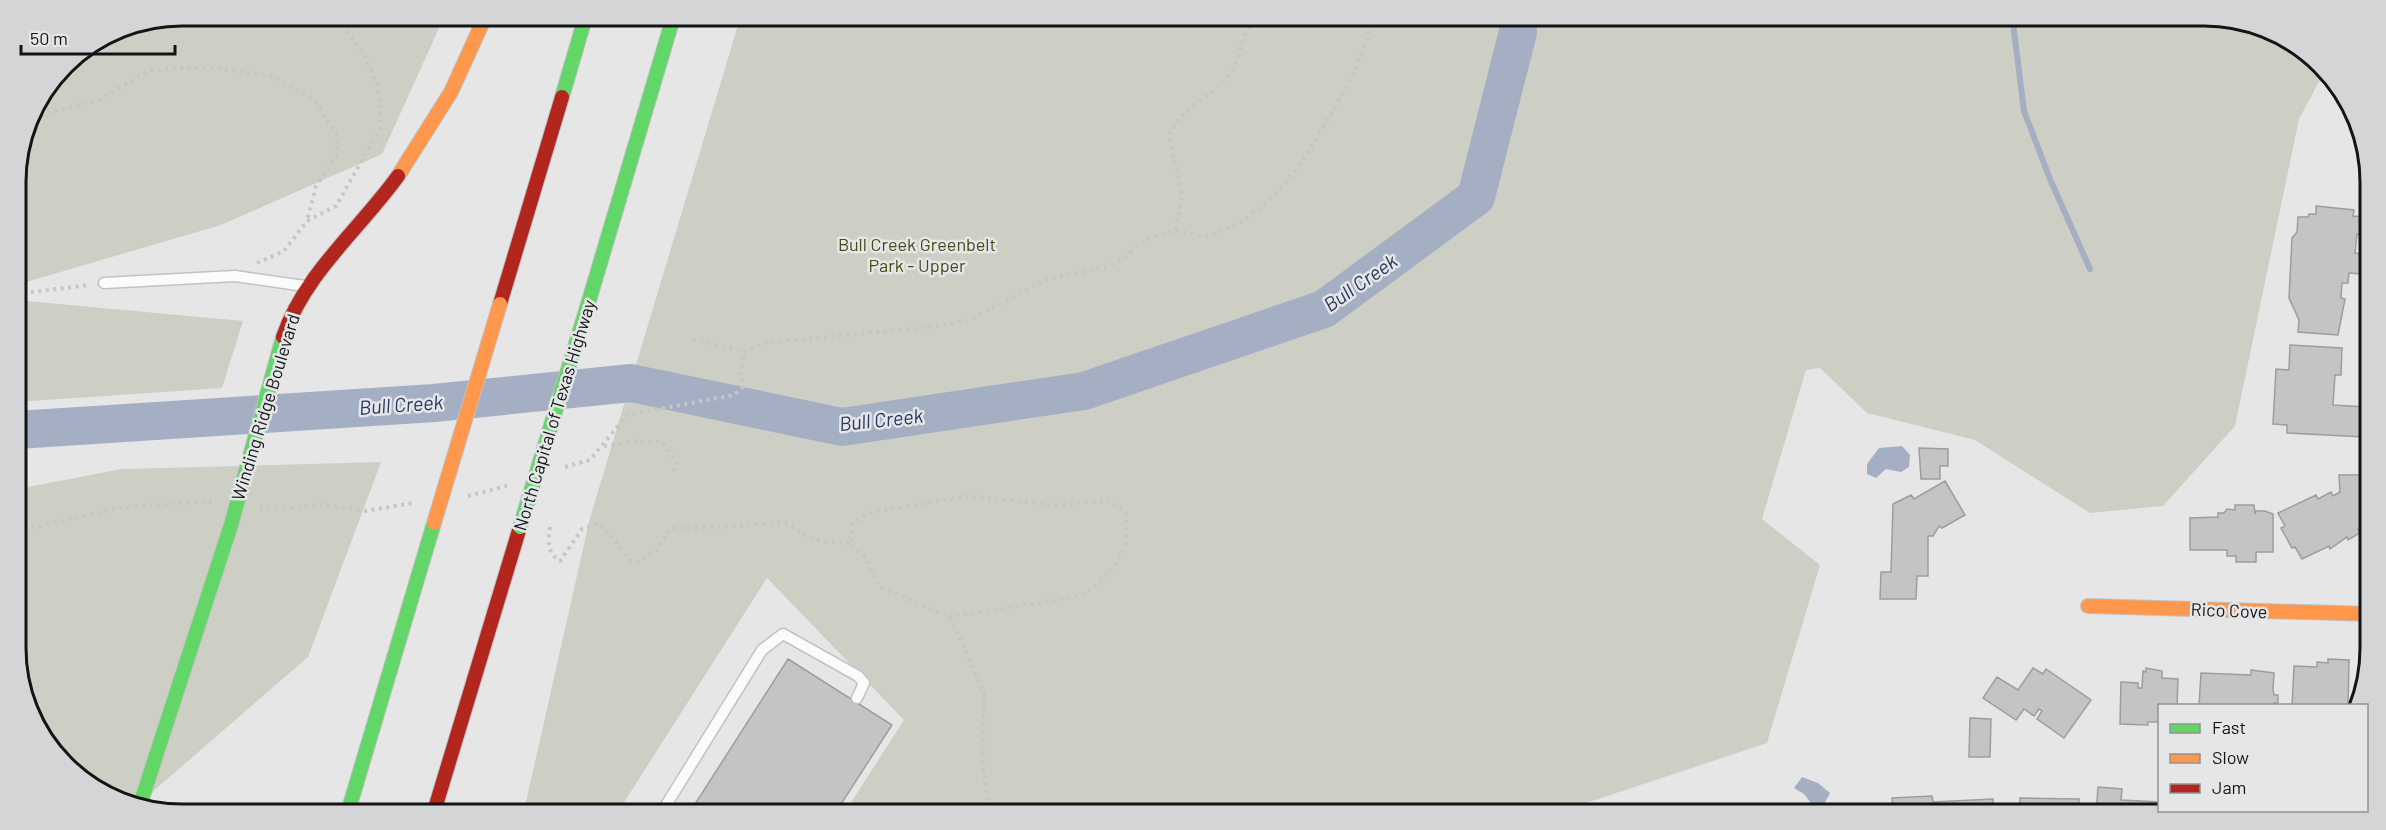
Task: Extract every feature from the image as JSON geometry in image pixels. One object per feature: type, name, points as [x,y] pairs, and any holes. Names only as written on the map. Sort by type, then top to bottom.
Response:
[{"type":"main road","name":"Winding Ridge Boulevard","points":[[141,799],[234,510],[279,351],[294,308],[308,287],[408,163],[458,82],[482,26]]},
{"type":"main road","points":[[350,804],[583,26]]},
{"type":"main road","name":"North Capital of Texas Highway","points":[[436,804],[671,26]]},
{"type":"main road","name":"Rico Cove","points":[[2088,606],[2361,614]]},
{"type":"lane","points":[[104,283],[235,276],[308,287]]},
{"type":"lane","points":[[667,804],[762,650],[783,634],[858,676],[864,683],[857,698]]},
{"type":"path","points":[[255,264],[284,251],[308,221],[336,206],[381,127],[378,87],[365,57],[344,26]]},
{"type":"path","points":[[1176,230],[1182,193],[1169,136],[1171,129],[1228,76],[1242,50],[1246,33],[1253,26]]},
{"type":"path","points":[[693,339],[744,352],[765,343],[939,326],[969,320],[1047,279],[1108,267],[1122,259],[1143,241],[1176,230],[1200,236],[1213,235],[1240,223],[1270,200],[1301,164],[1352,78],[1371,26]]},
{"type":"path","points":[[39,118],[49,112],[97,100],[150,70],[210,67],[274,77],[314,100],[336,133],[338,154],[316,186],[308,221]]},
{"type":"path","points":[[26,293],[104,283]]},
{"type":"path","points":[[555,470],[590,460],[627,415],[734,395],[743,387],[741,375],[744,352]]},
{"type":"path","points":[[601,447],[638,441],[662,442],[677,463],[673,473]]},
{"type":"path","points":[[464,497],[517,483]]},
{"type":"path","points":[[551,521],[548,539],[550,550],[554,558],[560,561],[582,529],[600,523],[631,561],[638,562],[657,550],[670,528],[727,527],[785,522],[813,540],[851,544],[864,556],[880,587],[949,617],[1082,596],[1104,579],[1118,561],[1126,544],[1126,513],[1111,501],[1054,505],[968,496],[868,513],[852,524],[851,544]]},
{"type":"path","points":[[26,529],[118,508],[208,501],[234,510],[287,509],[319,504],[366,511],[418,503]]},
{"type":"path","points":[[949,617],[984,693],[983,768],[988,804]]},
{"type":"green space","points":[[440,26],[382,154],[221,225],[26,282],[26,171],[31,141],[46,103],[71,71],[103,46],[131,34],[161,27]]},
{"type":"green space","name":"Bull Creek Greenbelt Park - Upper","points":[[738,26],[2205,26],[2235,28],[2274,42],[2307,64],[2321,78],[2299,119],[2235,426],[2163,506],[2090,513],[1975,440],[1867,413],[1820,368],[1806,370],[1762,519],[1820,565],[1767,743],[1583,804],[850,804],[904,720],[767,578],[623,804],[525,804],[590,518]]},
{"type":"green space","points":[[26,301],[243,321],[222,388],[26,401]]},
{"type":"green space","points":[[381,462],[308,657],[150,794],[141,799],[112,788],[95,778],[64,751],[42,718],[34,699],[27,669],[26,487],[122,469]]},
{"type":"water","points":[[1902,446],[1910,455],[1909,467],[1901,472],[1886,469],[1876,478],[1867,474],[1867,464],[1879,448]]},
{"type":"water","points":[[1802,777],[1818,783],[1830,793],[1824,804],[1811,803],[1804,794],[1794,788]]},
{"type":"building","points":[[2316,206],[2354,210],[2353,216],[2361,217],[2361,235],[2357,234],[2355,253],[2361,254],[2360,274],[2349,273],[2348,283],[2342,283],[2341,298],[2345,299],[2338,335],[2298,332],[2299,320],[2289,298],[2292,238],[2297,232],[2298,217],[2316,214]]},
{"type":"building","points":[[2290,345],[2342,348],[2341,375],[2335,375],[2333,405],[2361,407],[2361,437],[2287,433],[2287,425],[2273,424],[2276,369],[2289,370]]},
{"type":"building","points":[[1919,448],[1948,449],[1948,466],[1940,466],[1940,479],[1921,479]]},
{"type":"building","points":[[2339,475],[2361,475],[2361,528],[2358,529],[2360,533],[2348,540],[2347,537],[2330,549],[2329,546],[2302,559],[2295,547],[2292,548],[2281,528],[2285,526],[2278,513],[2316,495],[2318,499],[2331,492],[2333,496],[2340,492]]},
{"type":"building","points":[[1945,481],[1965,515],[1942,528],[1939,526],[1933,536],[1928,536],[1928,576],[1917,576],[1916,599],[1880,599],[1881,572],[1891,572],[1893,504],[1911,495],[1914,499]]},
{"type":"building","points":[[2235,505],[2254,505],[2255,514],[2256,511],[2265,511],[2273,514],[2273,552],[2256,552],[2256,562],[2236,562],[2236,556],[2227,556],[2227,550],[2190,550],[2190,518],[2218,517],[2218,513],[2224,513],[2227,509],[2235,510]]},
{"type":"building","points":[[788,659],[892,725],[841,804],[695,804]]},
{"type":"building","points":[[2328,659],[2349,660],[2348,704],[2292,704],[2294,666],[2317,667],[2317,662],[2328,663]]},
{"type":"building","points":[[2033,668],[2043,674],[2046,669],[2091,700],[2064,738],[2037,719],[2042,711],[2039,709],[2034,716],[2024,709],[2016,720],[1983,698],[1997,677],[2018,690]]},
{"type":"building","points":[[2146,668],[2162,671],[2162,678],[2178,679],[2177,704],[2158,704],[2158,722],[2148,722],[2148,725],[2120,724],[2121,682],[2138,683],[2138,688],[2142,688],[2143,671],[2146,672]]},
{"type":"building","points":[[2251,670],[2274,673],[2273,690],[2274,695],[2278,695],[2278,703],[2199,704],[2201,673],[2251,675]]},
{"type":"building","points":[[1970,718],[1991,719],[1990,757],[1969,757]]},
{"type":"building","points":[[2098,787],[2122,789],[2121,800],[2158,802],[2158,804],[2097,804]]},
{"type":"building","points":[[1932,796],[1933,802],[1993,799],[1993,804],[1892,804],[1892,798]]},
{"type":"building","points":[[2020,798],[2079,799],[2079,804],[2020,804]]},
{"type":"waterway","name":"Bull Creek","points":[[26,429],[434,403],[631,383],[842,427],[1084,391],[1324,309],[1476,197],[1518,26]]},
{"type":"waterway","points":[[2013,26],[2024,111],[2050,179],[2090,269]]},
{"type":"traffic: fast","points":[[562,97],[583,26]]},
{"type":"traffic: fast","points":[[588,304],[671,26]]},
{"type":"traffic: fast","points":[[520,527],[588,304]]},
{"type":"traffic: fast","points":[[142,799],[231,525],[283,337]]},
{"type":"traffic: fast","points":[[350,804],[434,523]]},
{"type":"traffic: slow","points":[[398,176],[451,92],[481,26]]},
{"type":"traffic: slow","points":[[434,523],[500,304]]},
{"type":"traffic: slow","points":[[2088,606],[2361,614]]},
{"type":"traffic: jam","points":[[500,304],[562,97]]},
{"type":"traffic: jam","points":[[283,337],[305,292],[319,272],[398,176]]},
{"type":"traffic: jam","points":[[436,804],[520,527]]}]
